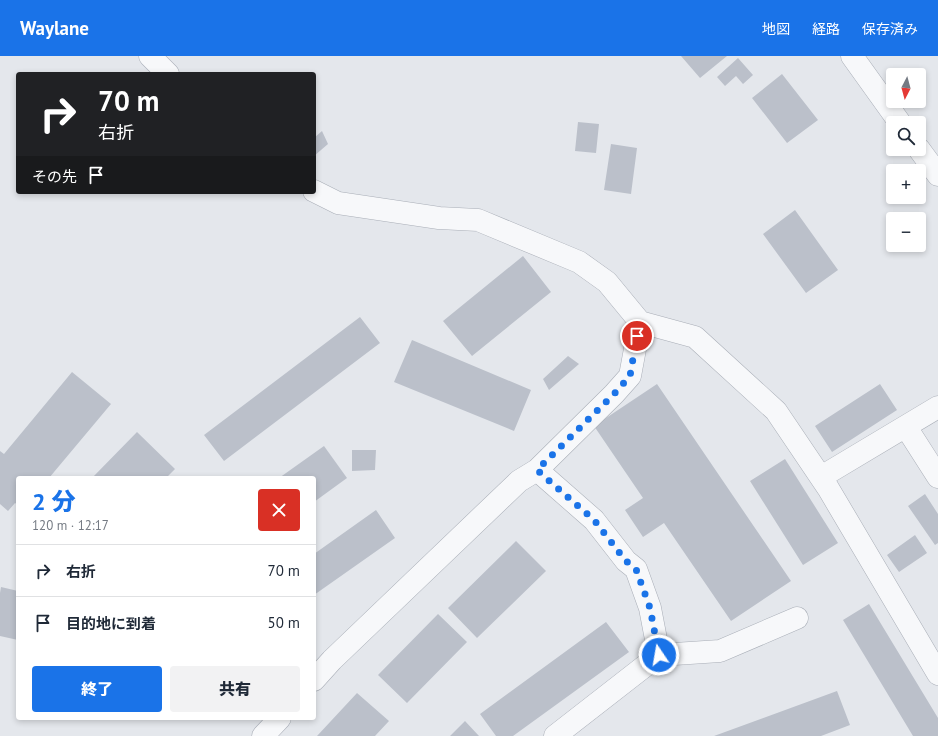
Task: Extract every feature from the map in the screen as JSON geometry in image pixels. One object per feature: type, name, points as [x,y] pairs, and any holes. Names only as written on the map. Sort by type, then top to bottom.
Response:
[{"type":"street","points":[[150,56],[166,72]]},
{"type":"street","points":[[852,56],[895,116]]},
{"type":"street","points":[[924,156],[938,175]]},
{"type":"street","points":[[316,192],[338,203],[439,218],[478,220],[579,262],[607,282],[640,322],[695,337],[776,411],[820,477],[938,674]]},
{"type":"street","points":[[316,678],[332,660],[519,481],[537,470],[614,394],[630,376],[640,322]]},
{"type":"street","points":[[820,477],[938,408]]},
{"type":"street","points":[[906,427],[938,476]]},
{"type":"street","points":[[537,470],[594,520],[626,561],[636,569],[650,608],[659,655]]},
{"type":"street","points":[[555,736],[659,655],[720,650],[797,618]]},
{"type":"street","points":[[263,736],[278,720]]},
{"type":"building","points":[[681,56],[727,56],[700,78]]},
{"type":"building","points":[[738,58],[753,75],[743,84],[736,76],[725,86],[717,77]]},
{"type":"building","points":[[782,74],[818,120],[787,143],[752,98]]},
{"type":"building","points":[[578,122],[599,124],[596,153],[575,151]]},
{"type":"building","points":[[322,131],[328,144],[316,154],[316,136]]},
{"type":"building","points":[[611,144],[637,148],[631,194],[604,190]]},
{"type":"building","points":[[795,210],[838,270],[806,293],[763,234]]},
{"type":"building","points":[[523,256],[551,292],[472,356],[443,321]]},
{"type":"building","points":[[360,317],[380,343],[224,461],[204,435]]},
{"type":"building","points":[[412,340],[531,390],[514,431],[394,382]]},
{"type":"building","points":[[568,356],[579,364],[549,390],[543,379]]},
{"type":"building","points":[[72,372],[111,404],[51,476],[16,476],[16,504],[8,511],[0,504],[0,451],[4,454]]},
{"type":"building","points":[[657,384],[791,581],[731,621],[664,523],[643,537],[625,510],[643,498],[594,426]]},
{"type":"building","points":[[880,384],[897,410],[832,452],[815,426]]},
{"type":"building","points":[[137,432],[175,469],[168,476],[94,476]]},
{"type":"building","points":[[324,446],[347,478],[316,501],[316,476],[282,476]]},
{"type":"building","points":[[352,450],[376,450],[375,470],[352,471]]},
{"type":"building","points":[[785,459],[838,543],[803,565],[750,481]]},
{"type":"building","points":[[925,494],[938,514],[938,543],[935,545],[908,506]]},
{"type":"building","points":[[376,510],[395,538],[316,594],[316,553]]},
{"type":"building","points":[[915,535],[927,553],[899,572],[887,555]]},
{"type":"building","points":[[516,541],[546,571],[477,638],[448,608]]},
{"type":"building","points":[[1,587],[16,591],[16,640],[0,636]]},
{"type":"building","points":[[869,604],[938,718],[938,736],[913,736],[843,620]]},
{"type":"building","points":[[438,614],[467,642],[407,703],[378,675]]},
{"type":"building","points":[[606,622],[629,652],[513,736],[496,736],[480,714]]},
{"type":"building","points":[[837,691],[850,725],[821,736],[714,736]]},
{"type":"building","points":[[357,693],[389,721],[375,736],[317,736]]},
{"type":"building","points":[[465,721],[479,736],[450,736]]},
{"type":"route","points":[[637,336],[630,376],[614,394],[537,470],[594,520],[626,561],[636,569],[650,608],[659,655]]}]
